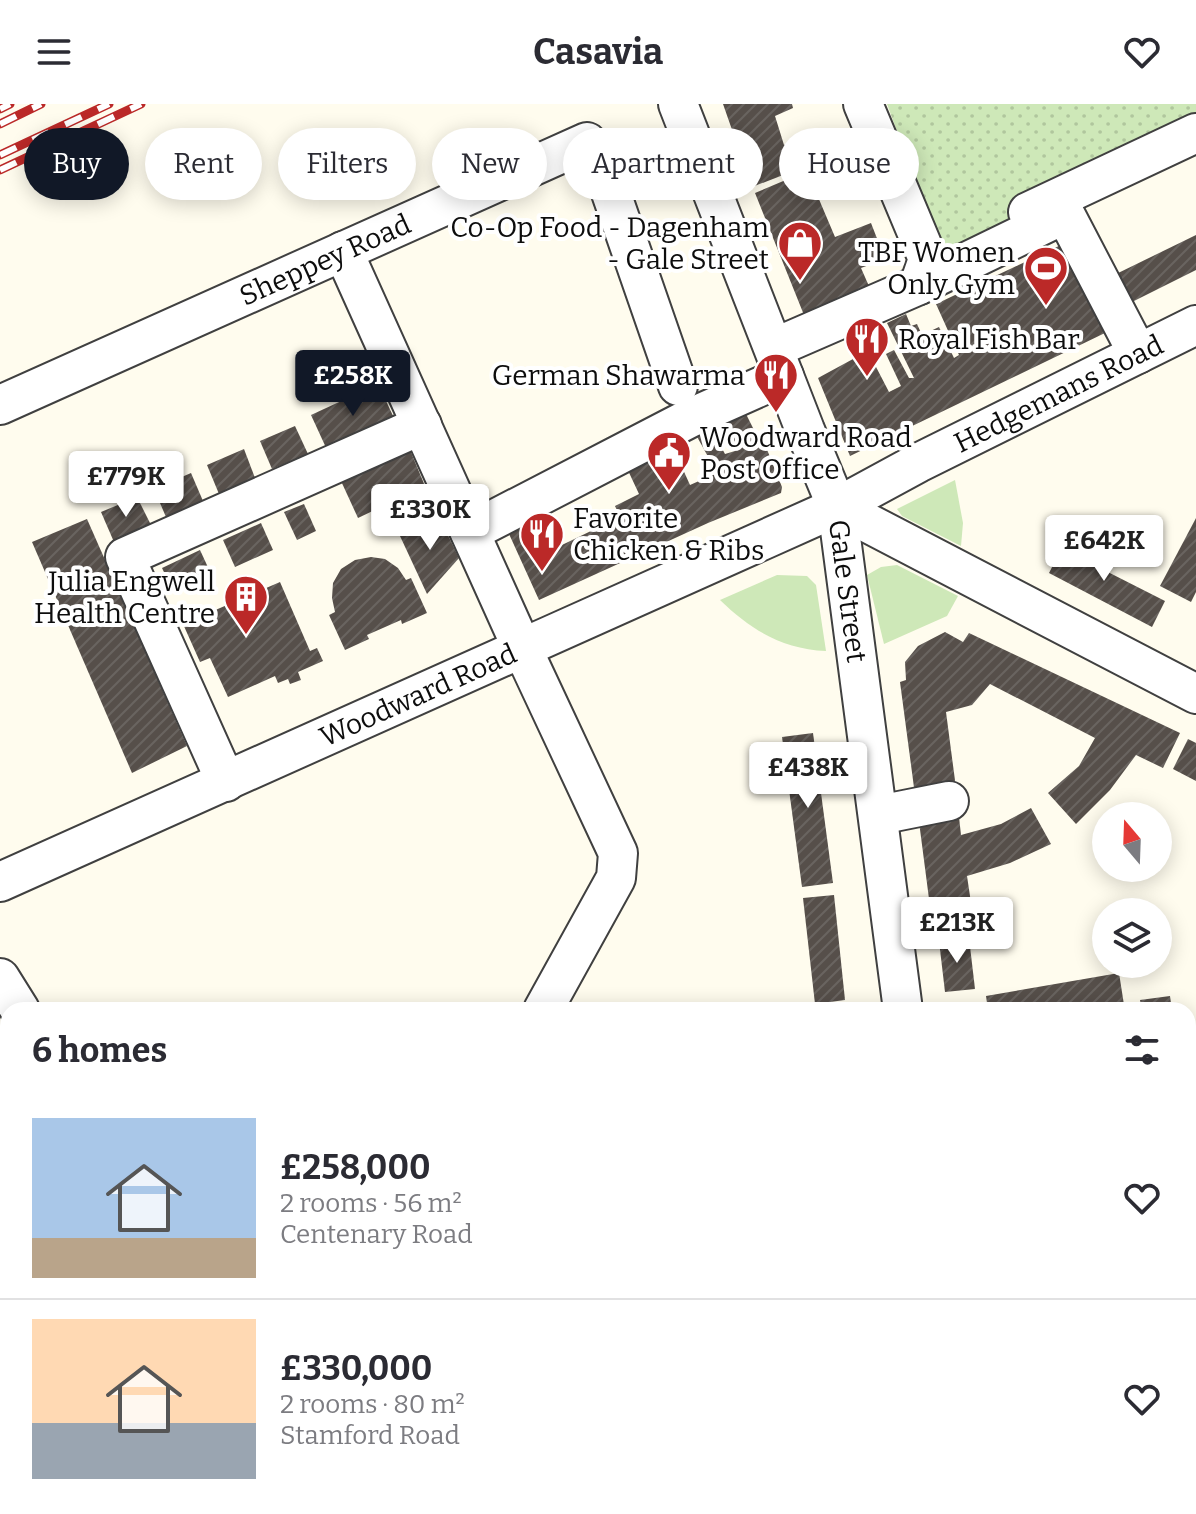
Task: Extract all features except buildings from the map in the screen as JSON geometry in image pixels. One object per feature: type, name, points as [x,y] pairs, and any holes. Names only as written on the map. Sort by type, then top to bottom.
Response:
[{"type":"street","name":"Gale Street","points":[[678,104],[837,507],[902,1002]]},
{"type":"street","points":[[863,104],[923,272]]},
{"type":"street","points":[[470,532],[690,418],[923,272],[1196,133]]},
{"type":"street","name":"Sheppey Road","points":[[0,405],[587,142],[601,164],[678,386]]},
{"type":"street","points":[[923,272],[1065,214],[1138,354]]},
{"type":"street","points":[[343,251],[618,853],[616,878],[547,1002]]},
{"type":"street","name":"Hedgemans Road","points":[[837,507],[918,463],[1196,325]]},
{"type":"street","points":[[226,782],[125,557],[422,425]]},
{"type":"street","points":[[837,507],[1196,694]]},
{"type":"street","name":"Woodward Road","points":[[0,882],[837,507]]},
{"type":"street","points":[[879,815],[949,801]]},
{"type":"street","points":[[0,978],[15,1002]]},
{"type":"green space","points":[[887,104],[1196,104],[1196,122],[1060,185],[944,260],[919,192],[919,128],[896,128]]},
{"type":"green space","points":[[955,480],[963,523],[961,546],[902,516],[897,509]]},
{"type":"green space","points":[[897,565],[958,596],[947,616],[884,644],[867,575],[881,567]]},
{"type":"green space","points":[[777,575],[807,576],[816,585],[826,651],[795,646],[768,636],[720,600]]},
{"type":"railway","points":[[0,109],[10,104]]},
{"type":"railway","points":[[0,124],[41,104]]},
{"type":"railway","points":[[0,155],[109,104]]},
{"type":"railway","points":[[0,170],[141,104]]},
{"type":"place","name":"Co-Op Food - Dagenham - Gale Street","points":[[800,282]]},
{"type":"place","name":"TBF Women Only Gym","points":[[1046,307]]},
{"type":"place","name":"Royal Fish Bar","points":[[867,378]]},
{"type":"place","name":"German Shawarma","points":[[776,414]]},
{"type":"place","name":"Woodward Road Post Office","points":[[669,492]]},
{"type":"place","name":"Favorite Chicken & Ribs","points":[[542,573]]},
{"type":"place","name":"Julia Engwell Health Centre","points":[[246,636]]}]
